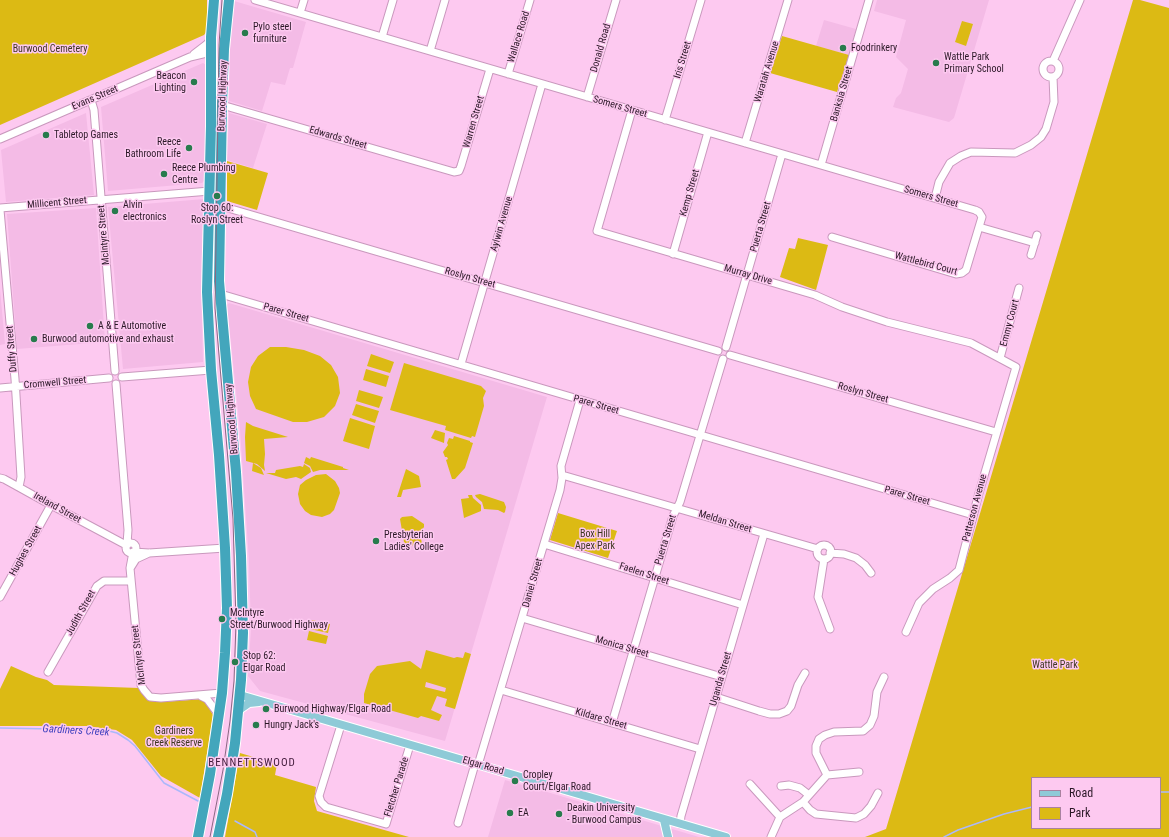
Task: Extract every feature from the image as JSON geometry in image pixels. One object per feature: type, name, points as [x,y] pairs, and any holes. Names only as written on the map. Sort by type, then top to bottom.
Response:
[{"type":"highway","name":"Burwood Highway","points":[[198,837],[222,693],[227,623],[225,548],[219,455],[211,370],[207,292],[212,102],[211,37],[214,0]]},
{"type":"highway","name":"Burwood Highway","points":[[218,837],[227,794],[239,710],[243,633],[242,556],[235,446],[220,295],[219,240],[221,206],[222,104],[229,0]]},
{"type":"highway","points":[[211,52],[219,45],[226,27]]},
{"type":"highway","points":[[212,102],[222,104]]},
{"type":"highway","points":[[207,292],[220,295]]},
{"type":"highway","points":[[211,370],[220,365],[223,358],[225,342]]},
{"type":"highway","points":[[222,693],[240,695]]},
{"type":"main road","name":"Elgar Road","points":[[240,695],[723,836]]},
{"type":"main road","points":[[239,710],[249,703],[262,702]]},
{"type":"main road","points":[[664,820],[668,837]]},
{"type":"main road","points":[[709,837],[723,836]]},
{"type":"street","name":"Somers Street","points":[[255,0],[975,210],[979,212],[982,217]]},
{"type":"street","points":[[300,13],[304,0]]},
{"type":"street","points":[[382,37],[393,0]]},
{"type":"street","points":[[430,51],[445,0]]},
{"type":"street","name":"Wallace Road","points":[[508,74],[530,0]]},
{"type":"street","name":"Donald Road","points":[[587,97],[616,0]]},
{"type":"street","name":"Iris Street","points":[[665,120],[700,0]]},
{"type":"street","name":"Waratah Avenue","points":[[745,143],[788,0]]},
{"type":"street","name":"Banksia Street","points":[[821,165],[869,0]]},
{"type":"street","points":[[1053,61],[1080,0]]},
{"type":"street","name":"Evans Street","points":[[190,57],[207,44],[211,37]]},
{"type":"street","name":"Evans Street","points":[[0,139],[190,57],[211,52]]},
{"type":"street","points":[[1053,61],[1057,64],[1059,69],[1057,74],[1053,77]]},
{"type":"street","points":[[1053,61],[1046,62],[1042,70],[1046,76],[1053,77]]},
{"type":"street","name":"Warren Street","points":[[454,172],[459,171],[461,166],[490,69]]},
{"type":"street","points":[[934,198],[950,163],[961,156],[971,152],[1015,153],[1032,145],[1041,137],[1046,130],[1054,102],[1053,77]]},
{"type":"street","name":"Aylwin Avenue","points":[[461,364],[542,84]]},
{"type":"street","name":"McIntyre Street","points":[[91,100],[94,110],[115,371]]},
{"type":"street","name":"Edwards Street","points":[[222,104],[454,172]]},
{"type":"street","name":"Murray Drive","points":[[632,110],[596,231],[815,295],[842,307],[887,322],[971,343],[1016,367]]},
{"type":"street","name":"Kemp Street","points":[[673,254],[708,132]]},
{"type":"street","name":"Puerta Street","points":[[726,347],[782,154]]},
{"type":"street","name":"Millicent Street","points":[[0,209],[210,191]]},
{"type":"street","name":"Roslyn Street","points":[[221,206],[718,351]]},
{"type":"street","name":"Duffy Street","points":[[0,209],[15,386],[21,477],[19,486]]},
{"type":"street","name":"Wattlebird Court","points":[[832,237],[956,274],[962,273],[966,270],[982,217]]},
{"type":"street","points":[[979,227],[1035,243]]},
{"type":"street","points":[[1031,255],[1037,235]]},
{"type":"street","name":"Emmy Court","points":[[1000,358],[1020,288]]},
{"type":"street","name":"Parer Street","points":[[220,295],[461,364],[973,515]]},
{"type":"street","points":[[726,347],[730,351],[730,355],[726,359],[723,359],[718,355],[718,351],[720,348],[726,347]]},
{"type":"street","name":"Roslyn Street","points":[[730,355],[996,432]]},
{"type":"street","name":"Puerta Street","points":[[612,723],[672,516],[680,502],[723,359]]},
{"type":"street","name":"Patterson Avenue","points":[[906,632],[918,603],[933,589],[959,570],[996,432],[1016,367]]},
{"type":"street","points":[[122,377],[211,370]]},
{"type":"street","points":[[115,371],[119,372],[122,377],[121,381],[116,384],[112,383],[109,378],[110,374],[115,371]]},
{"type":"street","name":"Cromwell Street","points":[[0,388],[109,378]]},
{"type":"street","name":"McIntyre Street","points":[[116,384],[130,548],[131,581],[141,685],[150,697],[161,698],[201,696],[222,693]]},
{"type":"street","name":"Daniel Street","points":[[458,823],[501,690],[560,490],[562,475],[561,466],[580,400]]},
{"type":"street","name":"Meldan Street","points":[[562,475],[818,549]]},
{"type":"street","name":"Ireland Street","points":[[1,477],[130,548],[149,553],[225,548]]},
{"type":"street","name":"Hughes Street","points":[[0,597],[51,505]]},
{"type":"street","points":[[113,538],[124,536],[128,530]]},
{"type":"street","name":"Uganda Street","points":[[680,824],[700,749],[764,534]]},
{"type":"street","name":"Faelen Street","points":[[544,544],[743,605]]},
{"type":"street","points":[[821,546],[826,546],[829,548],[830,553],[828,558],[824,559],[818,556],[818,549],[821,546]]},
{"type":"street","points":[[130,565],[136,559],[149,553]]},
{"type":"street","points":[[830,553],[844,554],[856,558],[865,565],[871,573]]},
{"type":"street","points":[[824,559],[818,597],[830,629]]},
{"type":"street","name":"Judith Street","points":[[48,672],[97,586],[104,581],[131,581]]},
{"type":"street","name":"Monica Street","points":[[522,618],[722,677]]},
{"type":"street","points":[[716,698],[770,714],[779,714],[787,711],[791,706],[798,685],[805,673]]},
{"type":"street","points":[[827,775],[816,753],[816,746],[819,740],[825,735],[834,732],[863,731],[870,725],[874,716],[876,692],[884,676]]},
{"type":"street","name":"Kildare Street","points":[[501,690],[700,749]]},
{"type":"street","points":[[201,696],[207,699],[219,715]]},
{"type":"street","name":"Fletcher Parade","points":[[342,725],[319,796],[321,802],[334,809],[386,824],[410,745]]},
{"type":"street","points":[[771,837],[780,817],[803,802],[827,775],[859,772]]},
{"type":"street","points":[[750,784],[780,817]]},
{"type":"street","points":[[781,786],[789,785],[800,788],[809,795]]},
{"type":"street","points":[[803,802],[816,814],[856,818],[864,814],[878,793]]},
{"type":"shaded area","name":"Wattle Park Primary School","points":[[877,0],[989,0],[954,118],[949,122],[893,107],[896,98],[901,93],[908,69],[896,57],[906,20],[874,11]]},
{"type":"shaded area","points":[[234,1],[306,22],[293,68],[290,68],[285,85],[271,82],[262,111],[229,101],[230,49]]},
{"type":"shaded area","points":[[824,20],[856,29],[849,55],[816,46]]},
{"type":"shaded area","points":[[203,63],[206,65],[205,180],[202,183],[108,191],[101,107]]},
{"type":"shaded area","points":[[86,113],[94,195],[6,202],[1,150]]},
{"type":"shaded area","points":[[229,113],[267,124],[253,168],[227,160]]},
{"type":"shaded area","points":[[204,199],[201,279],[203,362],[123,369],[108,207]]},
{"type":"shaded area","points":[[96,208],[105,342],[17,349],[7,214]]},
{"type":"shaded area","points":[[0,289],[5,344],[0,345]]},
{"type":"shaded area","name":"Presbyterian Ladies' College","points":[[229,303],[547,397],[445,741],[260,691],[248,676],[251,629],[249,561],[240,430],[227,305]]},
{"type":"shaded area","name":"Deakin University - Burwood Campus","points":[[505,780],[547,792],[699,837],[488,837]]},
{"type":"green space","name":"Burwood Cemetery","points":[[0,0],[207,0],[207,31],[204,35],[0,125]]},
{"type":"green space","name":"Wattle Park","points":[[1133,0],[1140,0],[1169,8],[1169,837],[865,837],[886,829]]},
{"type":"green space","points":[[962,21],[973,24],[966,46],[955,42]]},
{"type":"green space","points":[[782,36],[849,55],[837,92],[770,73]]},
{"type":"green space","points":[[227,161],[268,173],[257,210],[227,201]]},
{"type":"green space","points":[[798,238],[828,245],[816,290],[780,277],[789,248],[795,249]]},
{"type":"green space","points":[[270,347],[286,347],[304,350],[320,356],[331,365],[338,377],[340,393],[335,406],[324,417],[307,422],[293,422],[256,409],[250,396],[248,382],[251,367],[258,356]]},
{"type":"green space","points":[[371,354],[394,362],[390,373],[367,366]]},
{"type":"green space","points":[[404,363],[481,386],[486,391],[483,398],[484,406],[475,437],[472,436],[471,438],[445,430],[446,426],[390,410]]},
{"type":"green space","points":[[366,369],[389,376],[386,387],[363,380]]},
{"type":"green space","points":[[359,390],[383,397],[379,408],[356,401]]},
{"type":"green space","points":[[356,404],[379,411],[375,423],[352,415]]},
{"type":"green space","points":[[350,418],[375,426],[369,449],[343,441]]},
{"type":"green space","points":[[246,422],[253,426],[288,437],[264,439],[265,471],[257,464],[246,461]]},
{"type":"green space","points":[[435,430],[445,433],[444,443],[431,438]]},
{"type":"green space","points":[[454,436],[473,443],[465,468],[455,479],[452,479],[446,460],[448,459],[445,457],[443,452],[448,445],[447,443],[449,438],[453,439]]},
{"type":"green space","points":[[306,457],[310,459],[311,457],[349,470],[320,470],[313,472],[310,466],[304,463]]},
{"type":"green space","points":[[253,463],[261,468],[264,475],[252,471]]},
{"type":"green space","points":[[304,464],[310,468],[311,472],[301,479],[296,477],[286,479],[266,473],[275,473],[276,470],[300,466],[303,467]]},
{"type":"green space","points":[[406,469],[419,476],[421,487],[403,490],[401,497],[397,497]]},
{"type":"green space","points":[[326,474],[335,481],[339,488],[340,493],[334,510],[330,514],[322,517],[311,515],[305,511],[300,504],[298,494],[300,485],[316,475]]},
{"type":"green space","points":[[480,494],[504,502],[506,507],[505,512],[484,509],[482,502],[475,495]]},
{"type":"green space","points":[[468,495],[472,495],[473,498],[481,505],[481,511],[464,518],[461,499],[469,498]]},
{"type":"green space","name":"Box Hill Apex Park","points":[[558,513],[617,531],[608,558],[550,540]]},
{"type":"green space","points":[[412,516],[424,524],[424,527],[420,533],[422,544],[408,546],[404,542],[400,519],[402,517]]},
{"type":"green space","points":[[312,620],[330,624],[328,633],[310,629]]},
{"type":"green space","points":[[309,631],[328,636],[326,644],[307,640]]},
{"type":"green space","points":[[426,650],[454,658],[463,658],[465,652],[471,654],[455,709],[445,706],[447,699],[437,696],[431,710],[442,715],[439,721],[421,716],[418,718],[364,703],[364,694],[370,674],[377,666],[410,661],[421,669]],"holes":[[[426,682],[446,688],[445,692],[425,687]]]},
{"type":"green space","name":"Gardiners Creek Reserve","points":[[11,666],[47,680],[54,685],[139,688],[150,701],[162,702],[204,699],[213,715],[200,798],[161,776],[132,740],[116,730],[87,726],[0,726],[0,689]]},
{"type":"green space","points":[[240,753],[277,764],[275,775],[316,787],[314,801],[317,811],[409,837],[225,837]]},
{"type":"waterway","name":"Gardiners Creek","points":[[0,728],[105,730],[117,733],[135,746],[164,783],[198,801]]},
{"type":"waterway","points":[[1161,792],[1169,792]]},
{"type":"waterway","points":[[944,837],[958,830],[1004,814],[1031,807]]},
{"type":"waterway","name":"Gardiners Creek","points":[[235,821],[255,832],[257,837]]},
{"type":"tram line","points":[[210,837],[223,770],[230,721],[234,681],[236,623],[233,519],[215,308],[219,45],[222,0]]},
{"type":"place","name":"Pylo steel furniture","points":[[245,33]]},
{"type":"place","name":"Foodrinkery","points":[[843,48]]},
{"type":"place","name":"Wattle Park Primary School","points":[[936,63]]},
{"type":"place","name":"Beacon Lighting","points":[[194,82]]},
{"type":"place","name":"Tabletop Games","points":[[46,135]]},
{"type":"place","name":"Reece Bathroom Life","points":[[189,148]]},
{"type":"place","name":"Reece Plumbing Centre","points":[[164,174]]},
{"type":"place","name":"Stop 60: Roslyn Street","points":[[217,196]]},
{"type":"place","name":"Alvin electronics","points":[[115,211]]},
{"type":"place","name":"A & E Automotive","points":[[90,326]]},
{"type":"place","name":"Burwood automotive and exhaust","points":[[34,339]]},
{"type":"place","name":"Presbyterian Ladies' College","points":[[376,541]]},
{"type":"place","name":"McIntyre Street/Burwood Highway","points":[[222,619]]},
{"type":"place","name":"Stop 62: Elgar Road","points":[[235,662]]},
{"type":"place","name":"Burwood Highway/Elgar Road","points":[[266,709]]},
{"type":"place","name":"Hungry Jack's","points":[[256,725]]},
{"type":"place","name":"Cropley Court/Elgar Road","points":[[515,781]]},
{"type":"place","name":"EA","points":[[510,813]]},
{"type":"place","name":"Deakin University - Burwood Campus","points":[[559,814]]},
{"type":"district","name":"BENNETTSWOOD","points":[[252,763]]}]
